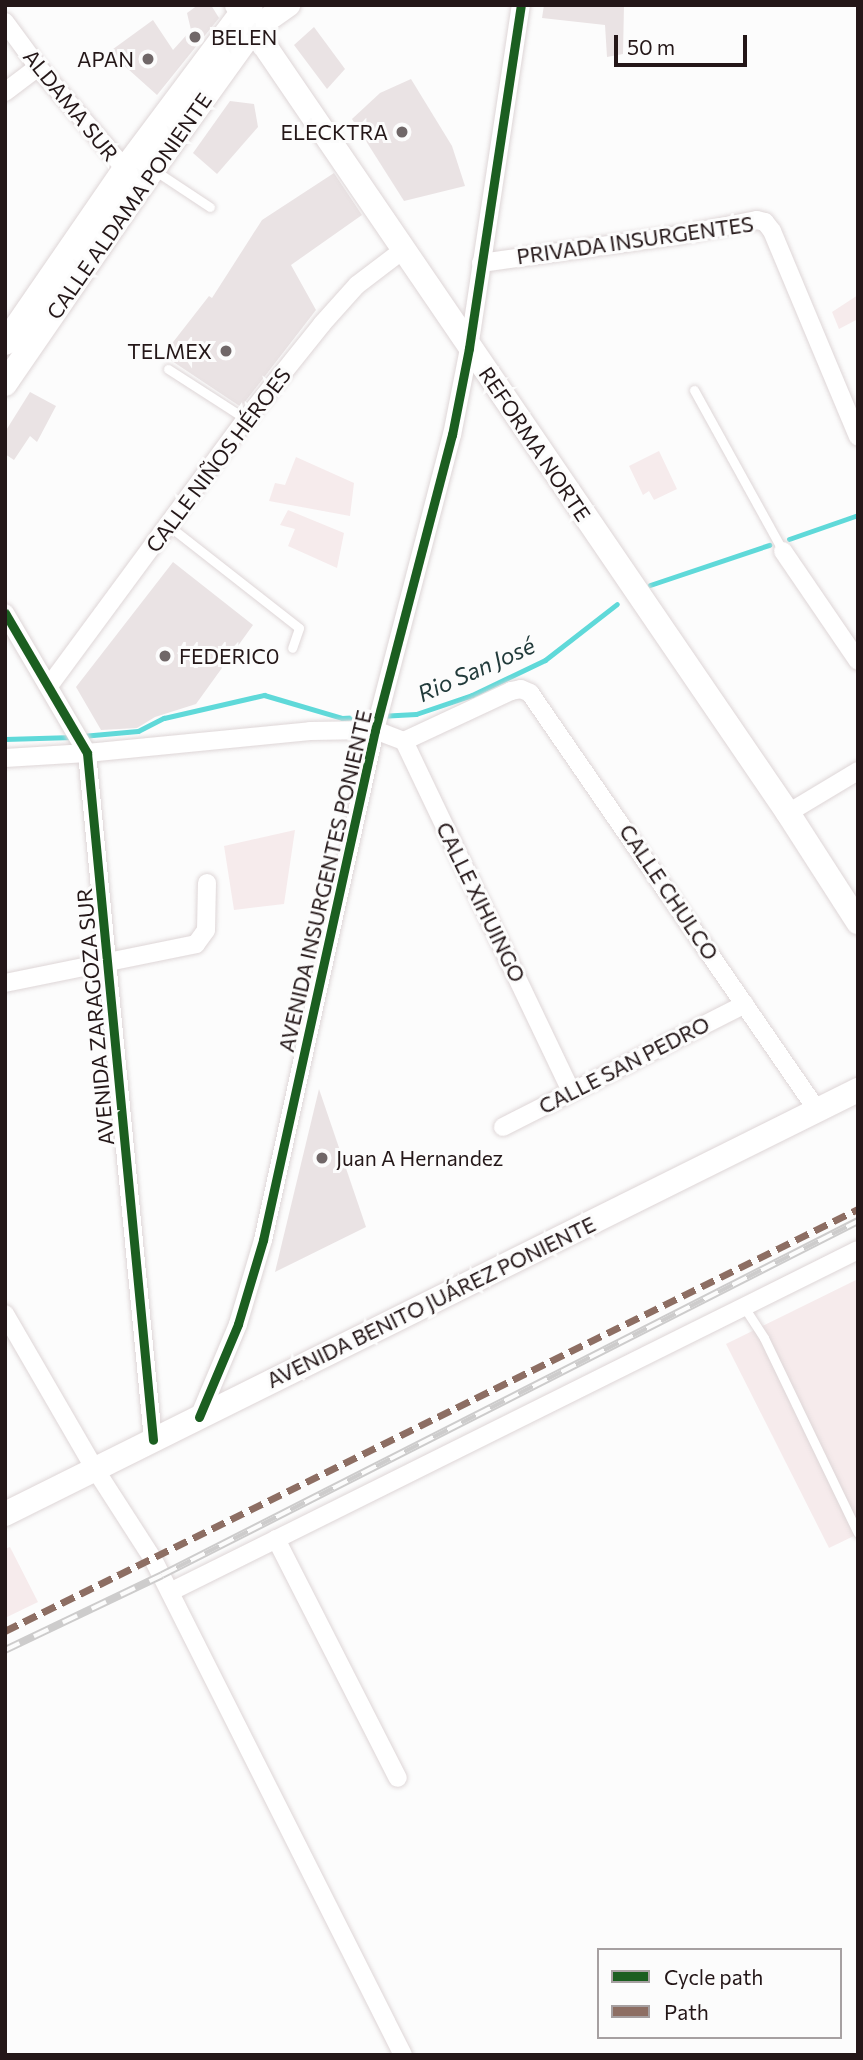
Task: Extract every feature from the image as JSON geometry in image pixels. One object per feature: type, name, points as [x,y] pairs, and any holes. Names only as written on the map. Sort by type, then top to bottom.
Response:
[{"type":"main road","name":"CALLE ALDAMA PONIENTE","points":[[5,384],[246,13],[288,5]]},
{"type":"main road","name":"REFORMA NORTE","points":[[246,13],[469,348],[788,813],[858,922]]},
{"type":"main road","name":"CALLE ALDAMA PONIENTE","points":[[5,343],[139,175]]},
{"type":"main road","name":"AVENIDA BENITO JUÁREZ PONIENTE","points":[[5,1514],[858,1090]]},
{"type":"street","name":"AVENIDA INSURGENTES PONIENTE","points":[[199,1417],[237,1324],[263,1240],[376,727],[452,435],[469,348],[521,5]]},
{"type":"street","name":"ALDAMA SUR","points":[[5,22],[38,67],[139,175]]},
{"type":"street","points":[[5,92],[38,67]]},
{"type":"street","name":"PRIVADA INSURGENTES","points":[[481,263],[690,234],[757,219],[765,222],[772,231],[858,437]]},
{"type":"street","name":"CALLE NIÑOS HÉROES","points":[[49,686],[246,419],[357,285],[403,250]]},
{"type":"street","points":[[783,551],[858,661]]},
{"type":"street","name":"AVENIDA ZARAGOZA SUR","points":[[5,613],[84,747],[153,1440]]},
{"type":"street","name":"CALLE CHULCO","points":[[404,741],[511,691],[521,689],[530,692],[542,705],[817,1110]]},
{"type":"street","points":[[5,758],[84,747],[376,727],[404,741]]},
{"type":"street","name":"CALLE XIHUINGO","points":[[404,741],[571,1091]]},
{"type":"street","points":[[788,813],[858,771]]},
{"type":"street","points":[[5,983],[197,944],[206,930],[207,883]]},
{"type":"street","name":"CALLE SAN PEDRO","points":[[503,1127],[745,1004]]},
{"type":"street","points":[[170,1592],[858,1250]]},
{"type":"street","points":[[5,1314],[95,1469],[153,1559],[403,2055]]},
{"type":"street","points":[[276,1539],[398,1778]]},
{"type":"lane","points":[[139,175],[210,207]]},
{"type":"lane","points":[[168,369],[246,419]]},
{"type":"lane","points":[[694,390],[783,551]]},
{"type":"lane","points":[[169,526],[294,624],[300,631],[292,648]]},
{"type":"lane","points":[[744,1307],[764,1338],[858,1533]]},
{"type":"shaded area","points":[[858,295],[858,319],[839,329],[832,312]]},
{"type":"shaded area","points":[[659,451],[677,489],[654,500],[649,491],[643,495],[629,466]]},
{"type":"shaded area","points":[[296,457],[354,483],[350,516],[269,501],[275,483],[285,485]]},
{"type":"shaded area","points":[[288,510],[344,533],[337,568],[288,546],[295,529],[280,525]]},
{"type":"shaded area","points":[[295,830],[284,904],[234,910],[224,846]]},
{"type":"shaded area","points":[[858,1279],[858,1534],[829,1548],[726,1344]]},
{"type":"shaded area","points":[[10,1547],[38,1602],[5,1618],[5,1549]]},
{"type":"building","name":"APAN","points":[[198,5],[211,5],[219,18],[157,95],[109,52],[153,20],[173,50],[191,30],[187,13]]},
{"type":"building","points":[[544,5],[624,5],[623,54],[607,57],[605,25],[542,18]]},
{"type":"building","points":[[314,27],[345,69],[327,89],[294,45]]},
{"type":"building","name":"ELECKTRA","points":[[411,79],[452,146],[465,186],[404,201],[352,119],[380,93]]},
{"type":"building","points":[[230,101],[254,104],[258,127],[217,174],[193,153]]},
{"type":"building","points":[[334,173],[362,215],[291,265],[316,310],[241,407],[163,355],[209,296],[212,298],[262,220]]},
{"type":"building","points":[[30,392],[56,406],[37,442],[30,436],[14,460],[5,454],[5,432]]},
{"type":"building","name":"FEDERIC0","points":[[173,562],[253,625],[196,704],[155,717],[137,728],[101,730],[76,687]]},
{"type":"building","name":"Juan A Hernandez","points":[[319,1089],[366,1227],[275,1272]]},
{"type":"waterway","name":"Rio San José","points":[[789,539],[858,515]]},
{"type":"waterway","name":"Rio San José","points":[[650,585],[769,545]]},
{"type":"waterway","name":"Rio San José","points":[[82,736],[138,731],[164,718],[264,695],[342,718],[416,714],[472,695],[545,660],[617,604]]},
{"type":"waterway","name":"Rio San José","points":[[5,739],[73,737]]},
{"type":"railway","points":[[5,1650],[162,1575],[858,1221]]},
{"type":"marked path","points":[[5,1631],[858,1209]]},
{"type":"cycle path","points":[[199,1417],[238,1324],[263,1240],[375,730],[452,435],[469,348],[521,5]]},
{"type":"cycle path","points":[[5,613],[87,753],[153,1440]]},
{"type":"place","name":"BELEN","points":[[195,37]]},
{"type":"place","name":"APAN","points":[[148,59]]},
{"type":"place","name":"ELECKTRA","points":[[402,132]]},
{"type":"place","name":"TELMEX","points":[[226,351]]},
{"type":"place","name":"FEDERIC0","points":[[165,656]]},
{"type":"place","name":"Juan A Hernandez","points":[[322,1158]]}]
